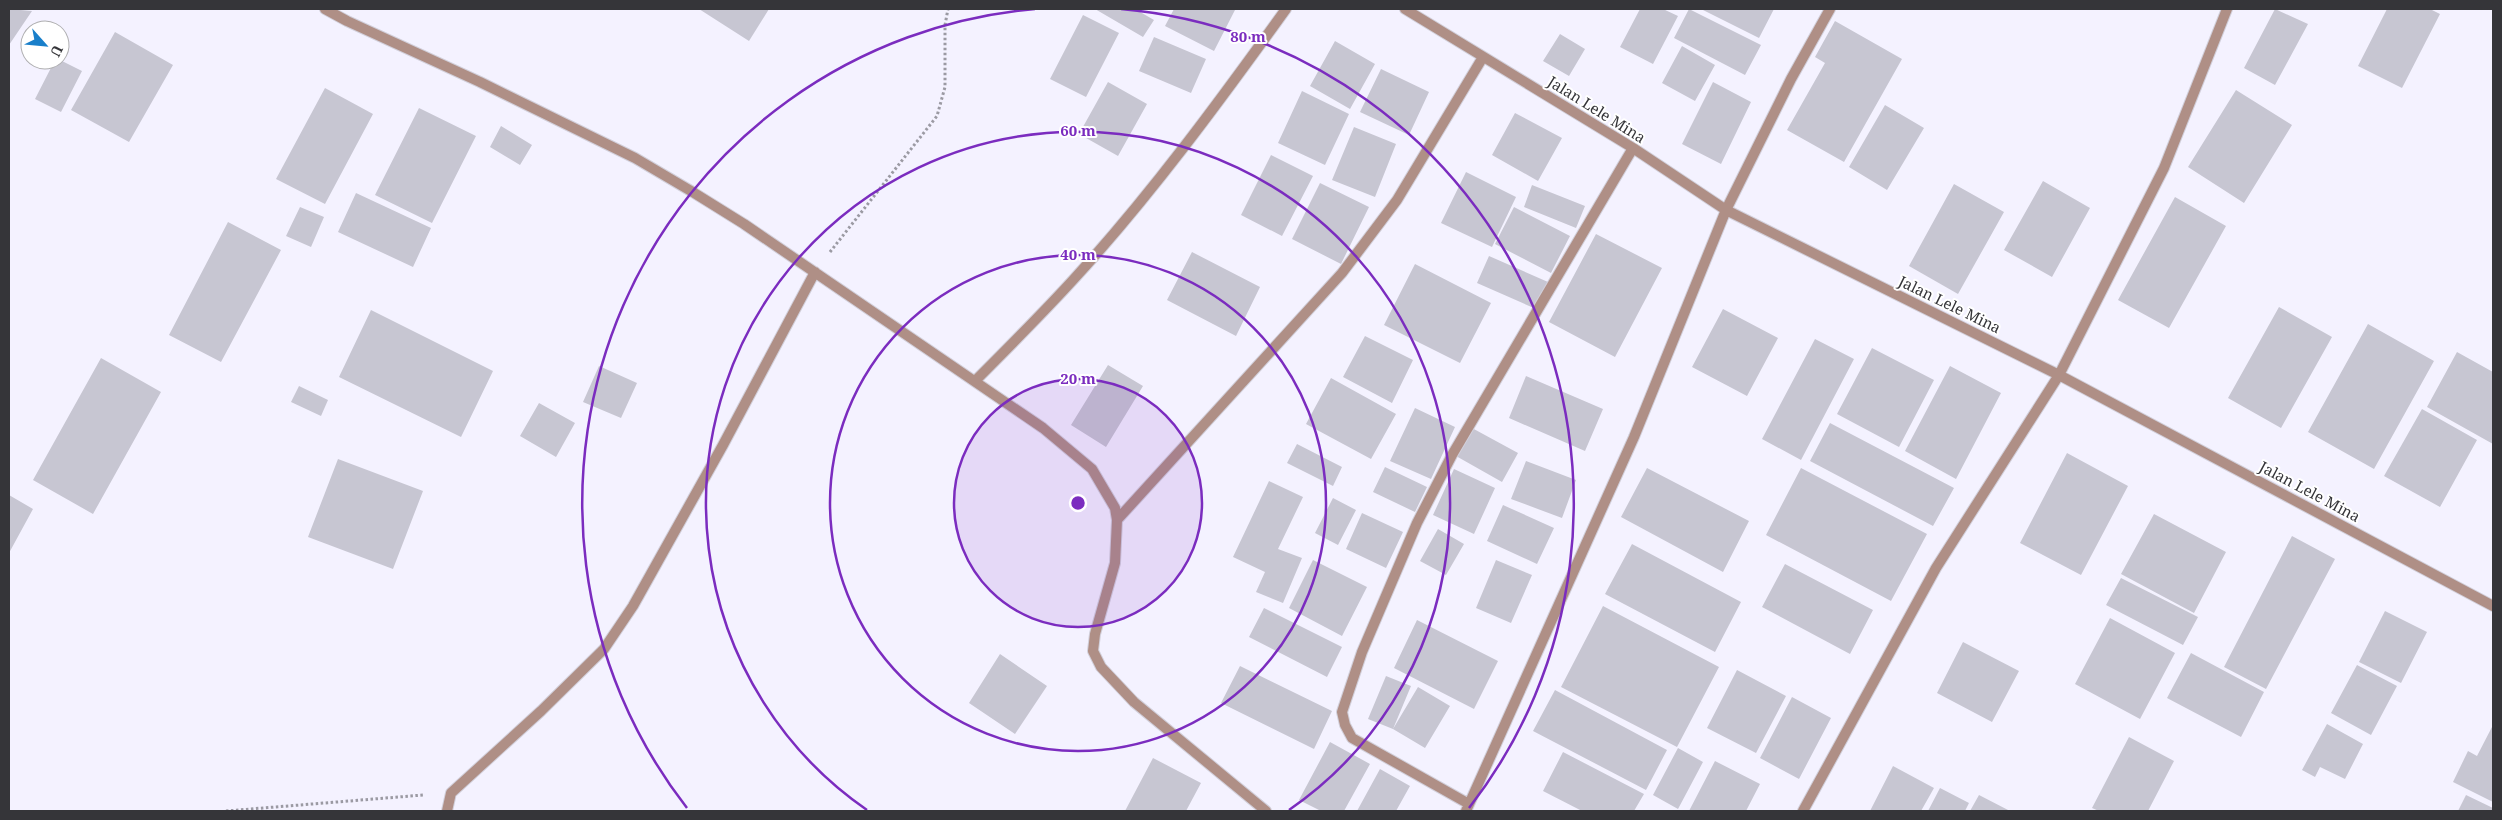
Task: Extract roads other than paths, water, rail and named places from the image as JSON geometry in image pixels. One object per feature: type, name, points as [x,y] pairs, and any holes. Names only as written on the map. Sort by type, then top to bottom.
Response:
[{"type":"street","points":[[325,9],[346,21],[480,82],[635,158],[744,224],[815,272],[1043,428],[1092,468],[1115,508],[1117,520],[1115,563],[1095,634],[1093,651],[1101,667],[1134,702],[1266,811]]},
{"type":"street","points":[[975,381],[1074,279],[1143,197],[1235,80],[1286,9]]},
{"type":"street","name":"Jalan Lele Mina","points":[[1405,9],[1633,148],[1726,210],[2059,375],[2493,606]]},
{"type":"street","points":[[1633,148],[1452,455],[1421,514],[1362,652],[1342,712],[1345,724],[1352,738],[1468,808],[1634,437],[1726,210],[1791,79],[1830,9]]},
{"type":"street","points":[[1804,811],[1936,568],[2059,375],[2164,168],[2228,9]]},
{"type":"street","points":[[1117,520],[1342,273],[1397,200],[1483,57]]},
{"type":"street","points":[[447,811],[451,793],[541,711],[604,649],[642,589],[815,272]]}]
